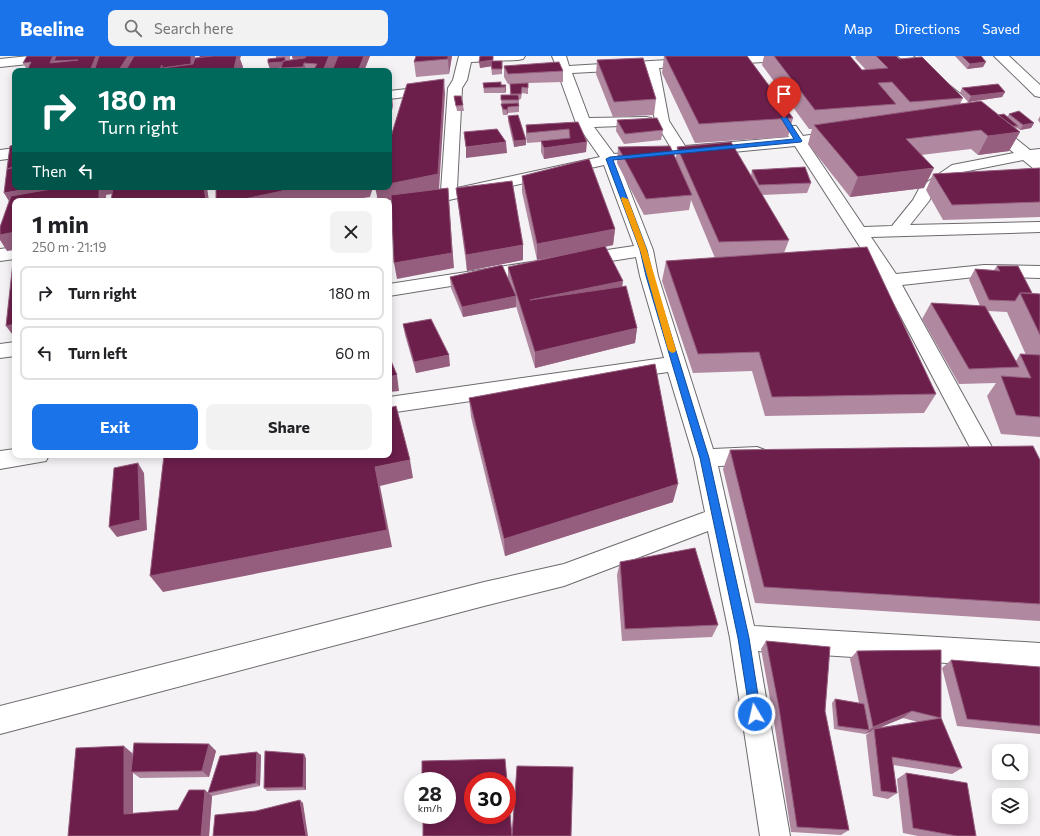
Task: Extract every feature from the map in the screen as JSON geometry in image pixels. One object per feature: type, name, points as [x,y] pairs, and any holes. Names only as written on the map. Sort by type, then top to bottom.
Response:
[{"type":"street","points":[[0,63],[66,56]]},
{"type":"street","points":[[449,195],[455,88],[460,80],[466,57],[518,56]]},
{"type":"street","points":[[559,56],[562,70],[583,123],[610,159],[644,250],[657,275],[676,364],[705,458],[718,517],[743,638],[775,836]]},
{"type":"street","points":[[562,70],[749,62],[800,56]]},
{"type":"street","points":[[905,56],[979,116],[1033,153],[1040,166]]},
{"type":"street","points":[[1001,56],[1040,93]]},
{"type":"street","points":[[652,65],[662,121],[681,151]]},
{"type":"street","points":[[392,95],[455,88]]},
{"type":"street","points":[[782,116],[860,232],[865,256],[891,281],[982,449]]},
{"type":"street","points":[[963,119],[979,116]]},
{"type":"street","points":[[583,123],[662,121]]},
{"type":"street","points":[[392,203],[449,195],[610,159],[798,141],[849,133]]},
{"type":"street","points":[[0,155],[12,153]]},
{"type":"street","points":[[897,232],[921,201],[926,190],[958,168],[1033,153]]},
{"type":"street","points":[[860,232],[1040,227]]},
{"type":"street","points":[[392,290],[644,250]]},
{"type":"street","points":[[0,255],[12,253]]},
{"type":"street","points":[[891,281],[942,273],[1012,269],[1040,272]]},
{"type":"street","points":[[0,351],[12,349]]},
{"type":"street","points":[[392,405],[676,364]]},
{"type":"street","points":[[958,450],[982,449],[1004,451]]},
{"type":"street","points":[[705,458],[776,456]]},
{"type":"street","points":[[0,460],[15,458]]},
{"type":"street","points":[[0,720],[484,594],[564,575],[718,517]]},
{"type":"street","points":[[743,638],[1040,656]]},
{"type":"building","points":[[27,56],[53,56],[50,63],[78,60],[54,61],[56,56],[96,56],[91,68],[28,68],[31,62],[23,63]]},
{"type":"building","points":[[99,56],[128,56],[120,68],[95,68]]},
{"type":"building","points":[[134,56],[191,56],[191,64],[163,68],[162,65],[160,68],[127,68]]},
{"type":"building","points":[[200,56],[213,56],[200,58]]},
{"type":"building","points":[[237,56],[234,68],[163,68],[193,64],[195,58]]},
{"type":"building","points":[[306,56],[329,56],[324,68],[315,68],[317,64],[304,63],[303,67],[281,68],[283,61],[305,58]]},
{"type":"building","points":[[338,56],[364,56],[359,68],[333,68]]},
{"type":"building","points":[[416,56],[448,56],[448,59],[414,62]]},
{"type":"building","points":[[480,56],[493,56],[493,60],[479,62]]},
{"type":"building","points":[[665,56],[747,56],[793,118],[699,124]]},
{"type":"building","points":[[774,56],[850,56],[862,70],[888,68],[876,56],[896,56],[899,59],[922,57],[963,98],[910,102],[892,82],[878,83],[896,104],[815,110]]},
{"type":"building","points":[[962,56],[981,56],[986,62],[970,64]]},
{"type":"building","points":[[285,57],[285,61],[283,62],[268,63],[268,59]]},
{"type":"building","points":[[643,58],[656,99],[614,102],[597,60]]},
{"type":"building","points":[[491,61],[502,61],[502,69],[492,69]]},
{"type":"building","points":[[559,62],[563,71],[508,74],[504,66]]},
{"type":"building","points":[[444,79],[438,174],[392,183],[392,133],[407,84]]},
{"type":"building","points":[[501,82],[501,85],[506,85],[505,87],[484,88],[483,83]]},
{"type":"building","points":[[528,83],[528,88],[522,87],[521,94],[511,94],[510,84]]},
{"type":"building","points":[[998,84],[1005,92],[971,96],[962,88]]},
{"type":"building","points":[[501,95],[518,95],[519,100],[501,100]]},
{"type":"building","points":[[454,96],[461,96],[463,105],[456,106]]},
{"type":"building","points":[[981,101],[1020,132],[988,136],[981,130],[906,139],[934,168],[858,177],[814,125]]},
{"type":"building","points":[[518,103],[519,106],[508,107],[507,110],[503,109],[501,104]]},
{"type":"building","points":[[1019,111],[1034,123],[1023,125],[1009,114]]},
{"type":"building","points":[[1004,114],[1018,126],[1013,126],[998,115]]},
{"type":"building","points":[[518,115],[526,140],[514,141],[508,116]]},
{"type":"building","points":[[657,118],[663,130],[625,134],[617,120]]},
{"type":"building","points":[[578,122],[587,142],[544,148],[541,141],[570,138],[569,129],[527,133],[526,125]]},
{"type":"building","points":[[497,129],[506,142],[466,147],[464,132]]},
{"type":"building","points":[[731,142],[789,240],[719,242],[677,147]]},
{"type":"building","points":[[10,146],[12,146],[12,168],[7,169]]},
{"type":"building","points":[[670,146],[692,195],[646,199],[618,147]]},
{"type":"building","points":[[589,159],[615,229],[537,244],[522,176]]},
{"type":"building","points":[[805,167],[811,183],[759,185],[752,170]]},
{"type":"building","points":[[12,168],[12,190],[22,190],[4,193],[7,169]]},
{"type":"building","points":[[1040,168],[1040,202],[952,205],[933,174]]},
{"type":"building","points":[[512,181],[523,245],[466,255],[456,188]]},
{"type":"building","points":[[448,188],[452,253],[394,263],[391,195]]},
{"type":"building","points":[[46,190],[99,190],[99,198],[12,198],[12,233],[0,235],[0,227],[11,196]]},
{"type":"building","points":[[113,190],[204,190],[206,198],[111,198]]},
{"type":"building","points":[[216,190],[282,190],[249,198],[216,198]]},
{"type":"building","points":[[605,246],[623,281],[530,300],[626,286],[637,328],[535,352],[508,267]]},
{"type":"building","points":[[867,247],[936,394],[772,397],[759,352],[698,354],[666,261]]},
{"type":"building","points":[[502,265],[516,296],[462,307],[450,277]]},
{"type":"building","points":[[997,266],[1018,266],[1032,293],[1020,293],[1015,301],[989,300],[975,269],[1000,271]]},
{"type":"building","points":[[12,271],[12,325],[6,326]]},
{"type":"building","points":[[1020,293],[1040,294],[1040,335]]},
{"type":"building","points":[[931,303],[985,306],[1019,367],[969,369]]},
{"type":"building","points":[[431,319],[449,355],[414,362],[403,324]]},
{"type":"building","points":[[1020,354],[1040,355],[1040,417],[1016,415],[1001,376],[1031,378]]},
{"type":"building","points":[[392,363],[397,375],[392,376]]},
{"type":"building","points":[[655,364],[678,484],[504,539],[469,398]]},
{"type":"building","points":[[396,406],[410,460],[375,467],[387,530],[150,576],[164,458],[392,458],[392,407]]},
{"type":"building","points":[[1033,446],[1040,460],[1040,604],[764,587],[730,450]]},
{"type":"building","points":[[138,463],[140,520],[109,527],[114,468]]},
{"type":"building","points":[[695,548],[718,625],[625,629],[620,562]]},
{"type":"building","points":[[766,641],[830,647],[825,711],[849,830],[797,827],[779,708]]},
{"type":"building","points":[[941,650],[941,718],[912,711],[873,727],[857,651]]},
{"type":"building","points":[[951,660],[1040,667],[1040,726],[967,719]]},
{"type":"building","points":[[835,699],[864,704],[869,730],[838,726]]},
{"type":"building","points":[[941,718],[962,768],[892,757],[897,793],[881,791],[874,729]]},
{"type":"building","points":[[134,743],[209,744],[202,771],[131,772]]},
{"type":"building","points":[[124,746],[124,814],[178,810],[189,790],[205,790],[201,836],[68,836],[76,748]]},
{"type":"building","points":[[265,751],[304,754],[303,787],[264,788]]},
{"type":"building","points":[[257,752],[256,783],[208,793],[220,756]]},
{"type":"building","points":[[505,759],[506,772],[464,772],[464,824],[511,824],[512,836],[423,836],[423,824],[456,824],[456,772],[422,772],[422,761]]},
{"type":"building","points":[[517,766],[573,767],[571,836],[512,836],[513,824],[516,824]]},
{"type":"building","points":[[906,773],[967,783],[976,836],[957,836],[913,828]]},
{"type":"building","points":[[300,800],[306,836],[213,836],[215,815],[256,811]]},
{"type":"slow traffic","points":[[624,199],[644,250],[649,276],[672,350]]},
{"type":"route","points":[[755,714],[743,638],[705,458],[649,276],[644,250],[610,159],[798,141],[784,118]]}]
